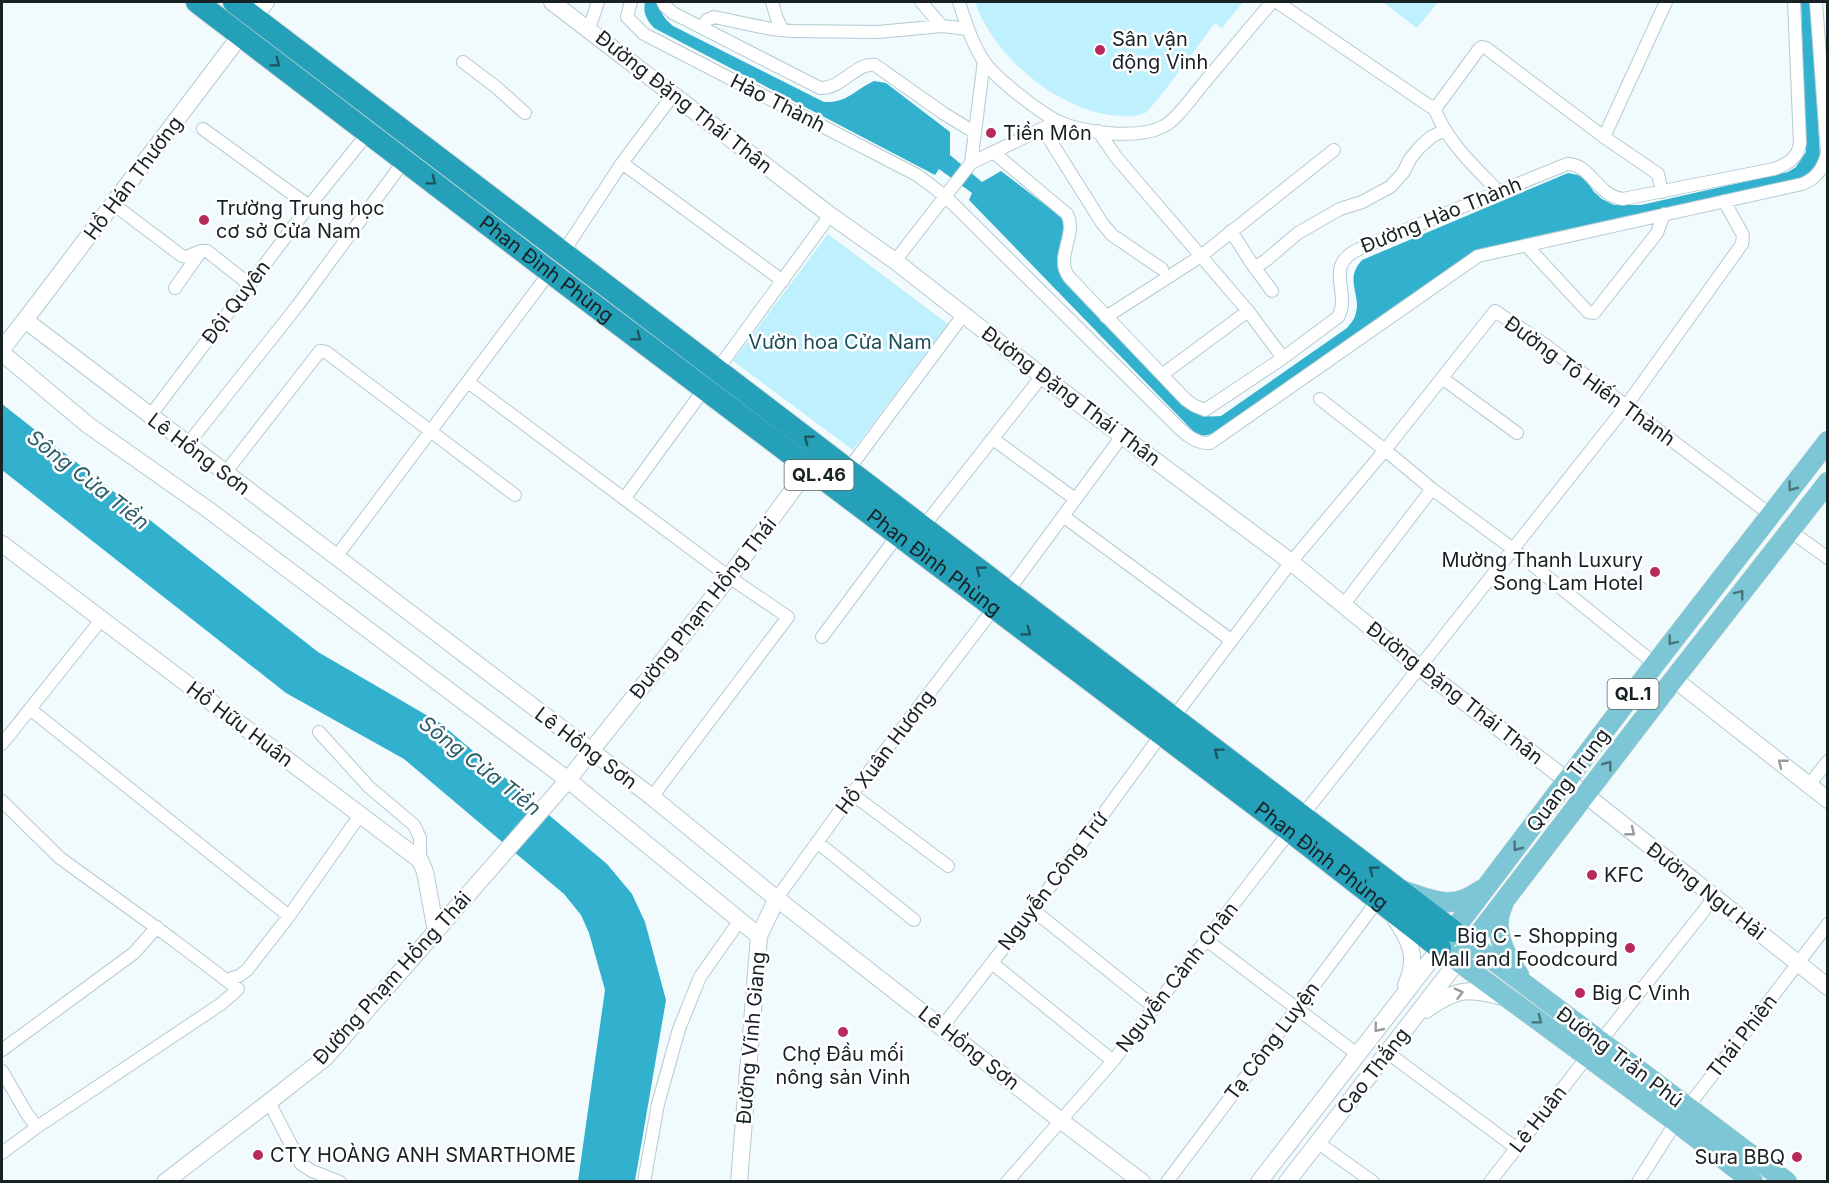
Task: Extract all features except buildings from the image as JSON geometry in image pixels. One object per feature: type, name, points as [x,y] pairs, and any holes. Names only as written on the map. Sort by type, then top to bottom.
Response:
[{"type":"highway","name":"Phan Đình Phùng","points":[[197,2],[550,272],[711,379],[842,478],[923,527],[1001,599],[1296,824],[1387,898],[1455,946]]},
{"type":"highway","name":"Phan Đình Phùng","points":[[234,2],[260,9],[564,251],[809,468],[842,478],[898,535],[1001,599]]},
{"type":"main road","points":[[240,36],[260,9]]},
{"type":"main road","points":[[550,272],[564,251]]},
{"type":"main road","name":"Quang Trung","points":[[1455,946],[1490,883],[1827,441]]},
{"type":"main road","name":"Quang Trung","points":[[1455,946],[1507,897],[1827,482]]},
{"type":"main road","points":[[1771,515],[1790,531]]},
{"type":"main road","points":[[1655,664],[1674,679]]},
{"type":"main road","points":[[1387,898],[1458,902],[1469,899],[1490,883]]},
{"type":"main road","points":[[1507,897],[1498,914],[1500,937],[1510,962],[1523,982]]},
{"type":"main road","name":"Đường Trần Phú","points":[[1455,946],[1523,982],[1593,1049]]},
{"type":"main road","name":"Đường Trần Phú","points":[[1455,946],[1509,999],[1593,1049],[1682,1115],[1779,1179]]},
{"type":"main road","name":"Đường Trần Phú","points":[[1682,1115],[1753,1182]]},
{"type":"street","name":"Đường Đặng Thái Thân","points":[[552,2],[830,215],[895,261],[1042,376],[1291,562],[1419,667],[1585,795]]},
{"type":"street","points":[[589,29],[598,2]]},
{"type":"street","name":"Hào Thành","points":[[631,2],[627,17],[644,34],[918,175],[945,196]]},
{"type":"street","points":[[663,2],[673,13],[820,88],[833,86],[868,64],[875,65],[974,132]]},
{"type":"street","points":[[772,2],[783,30]]},
{"type":"street","points":[[921,2],[942,26]]},
{"type":"street","points":[[959,2],[968,29],[984,61],[1001,80],[1058,121],[1098,131],[1146,133],[1166,125],[1190,100],[1272,2]]},
{"type":"street","points":[[1277,2],[1434,108],[1457,147],[1498,191]]},
{"type":"street","points":[[1604,137],[1666,2]]},
{"type":"street","name":"Đường Hào Thành","points":[[993,152],[1067,214],[1071,228],[1063,261],[1064,270],[1069,277],[1186,400],[1205,410],[1283,358],[1338,317],[1343,302],[1340,271],[1345,259],[1351,253],[1498,191],[1571,164],[1583,169],[1602,189],[1615,198],[1623,199],[1774,169],[1787,164],[1797,155],[1800,143],[1794,2]]},
{"type":"street","points":[[945,196],[1189,437],[1204,443],[1210,442],[1472,259],[1489,252],[1803,184],[1813,178],[1822,166],[1827,153],[1816,2]]},
{"type":"street","points":[[703,27],[707,20],[714,17],[771,30],[878,32],[942,26],[968,29]]},
{"type":"street","name":"Hồ Hán Thương","points":[[2,351],[240,36]]},
{"type":"street","points":[[1434,108],[1479,50],[1484,47],[1604,137],[1658,174],[1662,192]]},
{"type":"street","points":[[971,163],[984,61]]},
{"type":"street","points":[[463,62],[525,113]]},
{"type":"street","points":[[564,251],[622,163],[673,95]]},
{"type":"street","points":[[895,261],[971,163],[1058,121]]},
{"type":"street","points":[[203,129],[309,206]]},
{"type":"street","points":[[1042,129],[1112,235],[1162,269]]},
{"type":"street","points":[[1252,264],[1257,266],[1265,261],[1298,233],[1340,209],[1362,202],[1390,187],[1419,148],[1431,137],[1445,130]]},
{"type":"street","points":[[1098,131],[1116,157],[1248,311],[1283,358]]},
{"type":"street","name":"Đội Quyên","points":[[150,416],[309,206],[368,133]]},
{"type":"street","points":[[1106,317],[1201,256],[1334,150]]},
{"type":"street","points":[[187,445],[298,305],[404,160]]},
{"type":"street","points":[[622,163],[783,281]]},
{"type":"street","name":"Nguyễn Cảnh Chân","points":[[1007,1182],[1113,1061],[1205,939],[1626,406],[1743,241],[1743,235],[1724,201]]},
{"type":"street","points":[[113,204],[182,256],[207,251],[250,285]]},
{"type":"street","points":[[1526,245],[1591,314],[1657,232],[1664,214]]},
{"type":"street","points":[[624,499],[830,215]]},
{"type":"street","points":[[1231,231],[1272,291]]},
{"type":"street","points":[[175,288],[201,251]]},
{"type":"street","points":[[336,557],[550,272]]},
{"type":"street","points":[[1163,374],[1248,311]]},
{"type":"street","name":"Đường Tô Hiến Thành","points":[[1291,562],[1385,450],[1495,311],[1540,340],[1771,515]]},
{"type":"street","points":[[842,478],[964,314]]},
{"type":"street","name":"Lê Hồng Sơn","points":[[25,320],[652,797],[777,898],[1142,1182]]},
{"type":"street","points":[[2,351],[88,425],[206,508],[568,780],[759,936]]},
{"type":"street","points":[[225,473],[320,351],[326,352],[516,495]]},
{"type":"street","points":[[923,527],[1042,376]]},
{"type":"street","points":[[1442,378],[1517,434]]},
{"type":"street","points":[[468,381],[729,577],[788,617],[652,797]]},
{"type":"street","points":[[1320,399],[1432,489],[1513,549],[1655,664]]},
{"type":"street","name":"Hồ Xuân Hương","points":[[777,898],[852,794],[1122,436]]},
{"type":"street","points":[[993,439],[1075,499]]},
{"type":"street","name":"Đường Phạm Hồng Thái","points":[[165,1182],[325,1058],[568,780],[729,577],[809,468]]},
{"type":"street","points":[[1344,604],[1432,489]]},
{"type":"street","points":[[1063,516],[1231,640]]},
{"type":"street","points":[[1790,531],[1827,558]]},
{"type":"street","points":[[822,637],[898,535]]},
{"type":"street","name":"Hồ Hữu Huân","points":[[4,551],[101,620],[420,860]]},
{"type":"street","name":"Nguyễn Công Trứ","points":[[942,1027],[1033,910],[1167,726],[1291,562]]},
{"type":"street","points":[[2,744],[101,620]]},
{"type":"street","points":[[1674,679],[1827,800]]},
{"type":"street","points":[[30,709],[289,916]]},
{"type":"street","points":[[319,732],[369,787],[414,825],[420,838],[420,860],[425,872],[436,931]]},
{"type":"street","points":[[1809,785],[1827,761]]},
{"type":"street","points":[[852,794],[948,866]]},
{"type":"street","name":"Đường Ngư Hải","points":[[1585,795],[1827,987]]},
{"type":"street","points":[[2,801],[60,858],[157,927],[238,989],[221,1004],[37,1127],[2,1153]]},
{"type":"street","points":[[226,980],[239,976],[247,970],[289,916],[360,815]]},
{"type":"street","points":[[817,842],[914,920]]},
{"type":"street","name":"Đường Vĩnh Giang","points":[[739,1182],[759,936],[777,898]]},
{"type":"street","points":[[1387,898],[1407,936],[1412,953],[1413,964],[1409,980],[1397,1005]]},
{"type":"street","name":"Tạ Công Luyện","points":[[1167,1182],[1297,1009],[1387,898]]},
{"type":"street","name":"Lê Huân","points":[[1490,1182],[1714,898]]},
{"type":"street","points":[[1033,910],[1154,1006]]},
{"type":"street","points":[[644,1182],[658,1104],[679,1029],[700,977],[741,920]]},
{"type":"street","name":"Thái Phiên","points":[[1638,1182],[1682,1115],[1827,924]]},
{"type":"street","points":[[2,1050],[134,953],[157,927]]},
{"type":"street","points":[[1205,939],[1357,1054]]},
{"type":"street","points":[[1259,1182],[1397,1005],[1455,946]]},
{"type":"street","name":"Cao Thắng","points":[[1287,1182],[1414,1018],[1455,946]]},
{"type":"street","points":[[992,963],[1113,1061]]},
{"type":"street","points":[[1397,1005],[1414,1018],[1451,995],[1470,990],[1509,999]]},
{"type":"street","points":[[1388,1053],[1516,1148]]},
{"type":"street","points":[[2,1071],[37,1127]]},
{"type":"street","points":[[270,1102],[301,1164],[340,1182]]},
{"type":"street","points":[[1299,1129],[1373,1182]]},
{"type":"green space","name":"Sân vận động Vinh","points":[[975,2],[1243,2],[1222,28],[1215,23],[1150,109],[1140,115],[1127,116],[1088,110],[1067,101],[1028,75],[996,41]]},
{"type":"green space","points":[[1383,2],[1438,2],[1417,28]]},
{"type":"green space","name":"Vườn hoa Cửa Nam","points":[[828,234],[948,324],[853,450],[733,361]]},
{"type":"water","points":[[645,2],[660,2],[663,15],[673,26],[824,102],[845,98],[874,81],[886,83],[950,132],[950,155],[982,182],[1001,171],[1061,217],[1065,235],[1057,263],[1058,271],[1064,282],[1180,403],[1203,416],[1221,416],[1347,328],[1354,319],[1357,308],[1354,275],[1362,260],[1568,173],[1585,179],[1594,192],[1614,205],[1641,205],[1788,172],[1796,167],[1806,152],[1801,2],[1811,2],[1820,156],[1817,166],[1801,182],[1477,250],[1214,433],[1201,435],[1194,432],[969,200],[972,193],[939,169],[935,175],[654,28],[646,16]]},
{"type":"water","name":"Sông Cửa Tiền","points":[[2,404],[318,652],[440,723],[607,864],[632,894],[645,922],[666,1000],[635,1181],[578,1181],[605,990],[589,933],[581,915],[564,894],[404,759],[286,693],[2,470]]},
{"type":"place","name":"Sân vận động Vinh","points":[[1100,50]]},
{"type":"place","name":"Tiền Môn","points":[[991,133]]},
{"type":"place","name":"Trường Trung học cơ sở Cửa Nam","points":[[204,220]]},
{"type":"place","name":"Mường Thanh Luxury Song Lam Hotel","points":[[1655,572]]},
{"type":"place","name":"KFC","points":[[1592,875]]},
{"type":"place","name":"Big C - Shopping Mall and Foodcourd","points":[[1630,948]]},
{"type":"place","name":"Big C Vinh","points":[[1580,993]]},
{"type":"place","name":"Chợ Đầu mối nông sản Vinh","points":[[843,1032]]},
{"type":"place","name":"CTY HOÀNG ANH SMARTHOME","points":[[258,1155]]},
{"type":"place","name":"Sura BBQ","points":[[1797,1157]]}]
